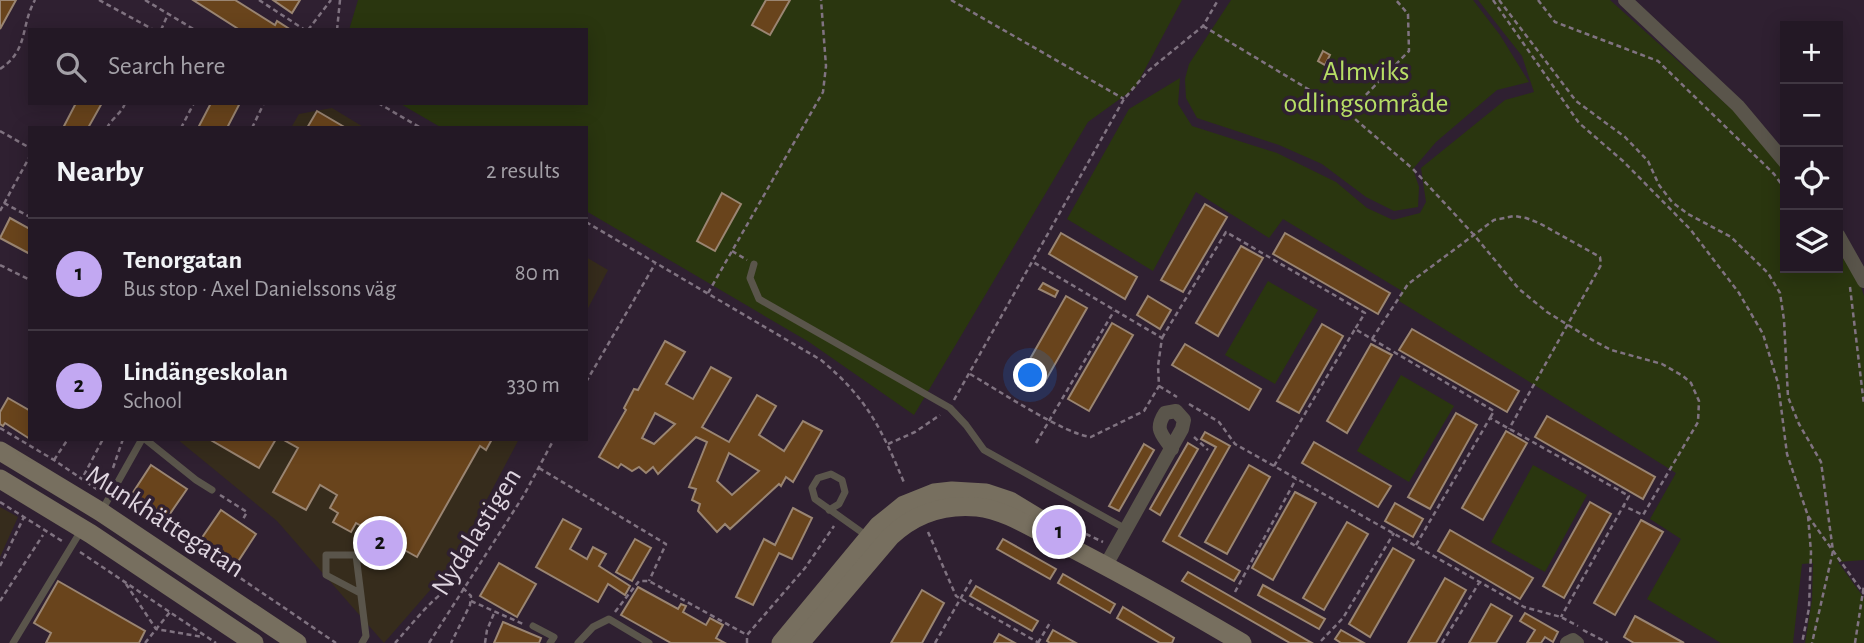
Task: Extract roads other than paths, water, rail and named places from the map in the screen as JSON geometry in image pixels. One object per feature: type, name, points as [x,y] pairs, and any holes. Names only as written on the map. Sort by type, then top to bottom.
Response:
[{"type":"street","points":[[1625,0],[1738,106],[1780,156]]},
{"type":"street","points":[[1843,247],[1857,282]]},
{"type":"street","points":[[1106,565],[1122,527],[1172,449],[1182,429],[1184,420],[1175,411],[1164,413],[1158,423],[1172,449]]},
{"type":"street","name":"Munkhättegatan","points":[[0,451],[105,504],[297,643]]},
{"type":"street","name":"Munkhättegatan","points":[[0,479],[82,529],[254,643]]},
{"type":"street","points":[[781,643],[875,542],[902,525],[946,507],[980,507],[1017,520],[1106,565],[1242,643]]},
{"type":"street","points":[[800,643],[875,542]]},
{"type":"street","points":[[1567,643],[1573,640],[1577,643]]},
{"type":"lane","points":[[754,264],[750,278],[759,299],[950,408],[984,450],[1122,527]]},
{"type":"lane","points":[[105,504],[143,441]]},
{"type":"lane","points":[[146,441],[195,480],[212,490]]},
{"type":"lane","points":[[829,510],[839,504],[845,492],[842,480],[831,474],[818,478],[812,488],[815,499],[829,510],[875,542]]},
{"type":"lane","points":[[13,643],[82,529]]},
{"type":"lane","points":[[360,593],[327,575],[326,555],[356,555],[366,636],[362,643]]},
{"type":"lane","points":[[578,643],[593,628],[609,619],[649,643]]},
{"type":"lane","points":[[533,626],[554,637],[550,643]]},
{"type":"place","name":"Tenorgatan","points":[[1059,532]]},
{"type":"place","name":"Lindängeskolan","points":[[380,543]]},
{"type":"park label","name":"Almviks odlingsområde","points":[[1366,88]]}]
